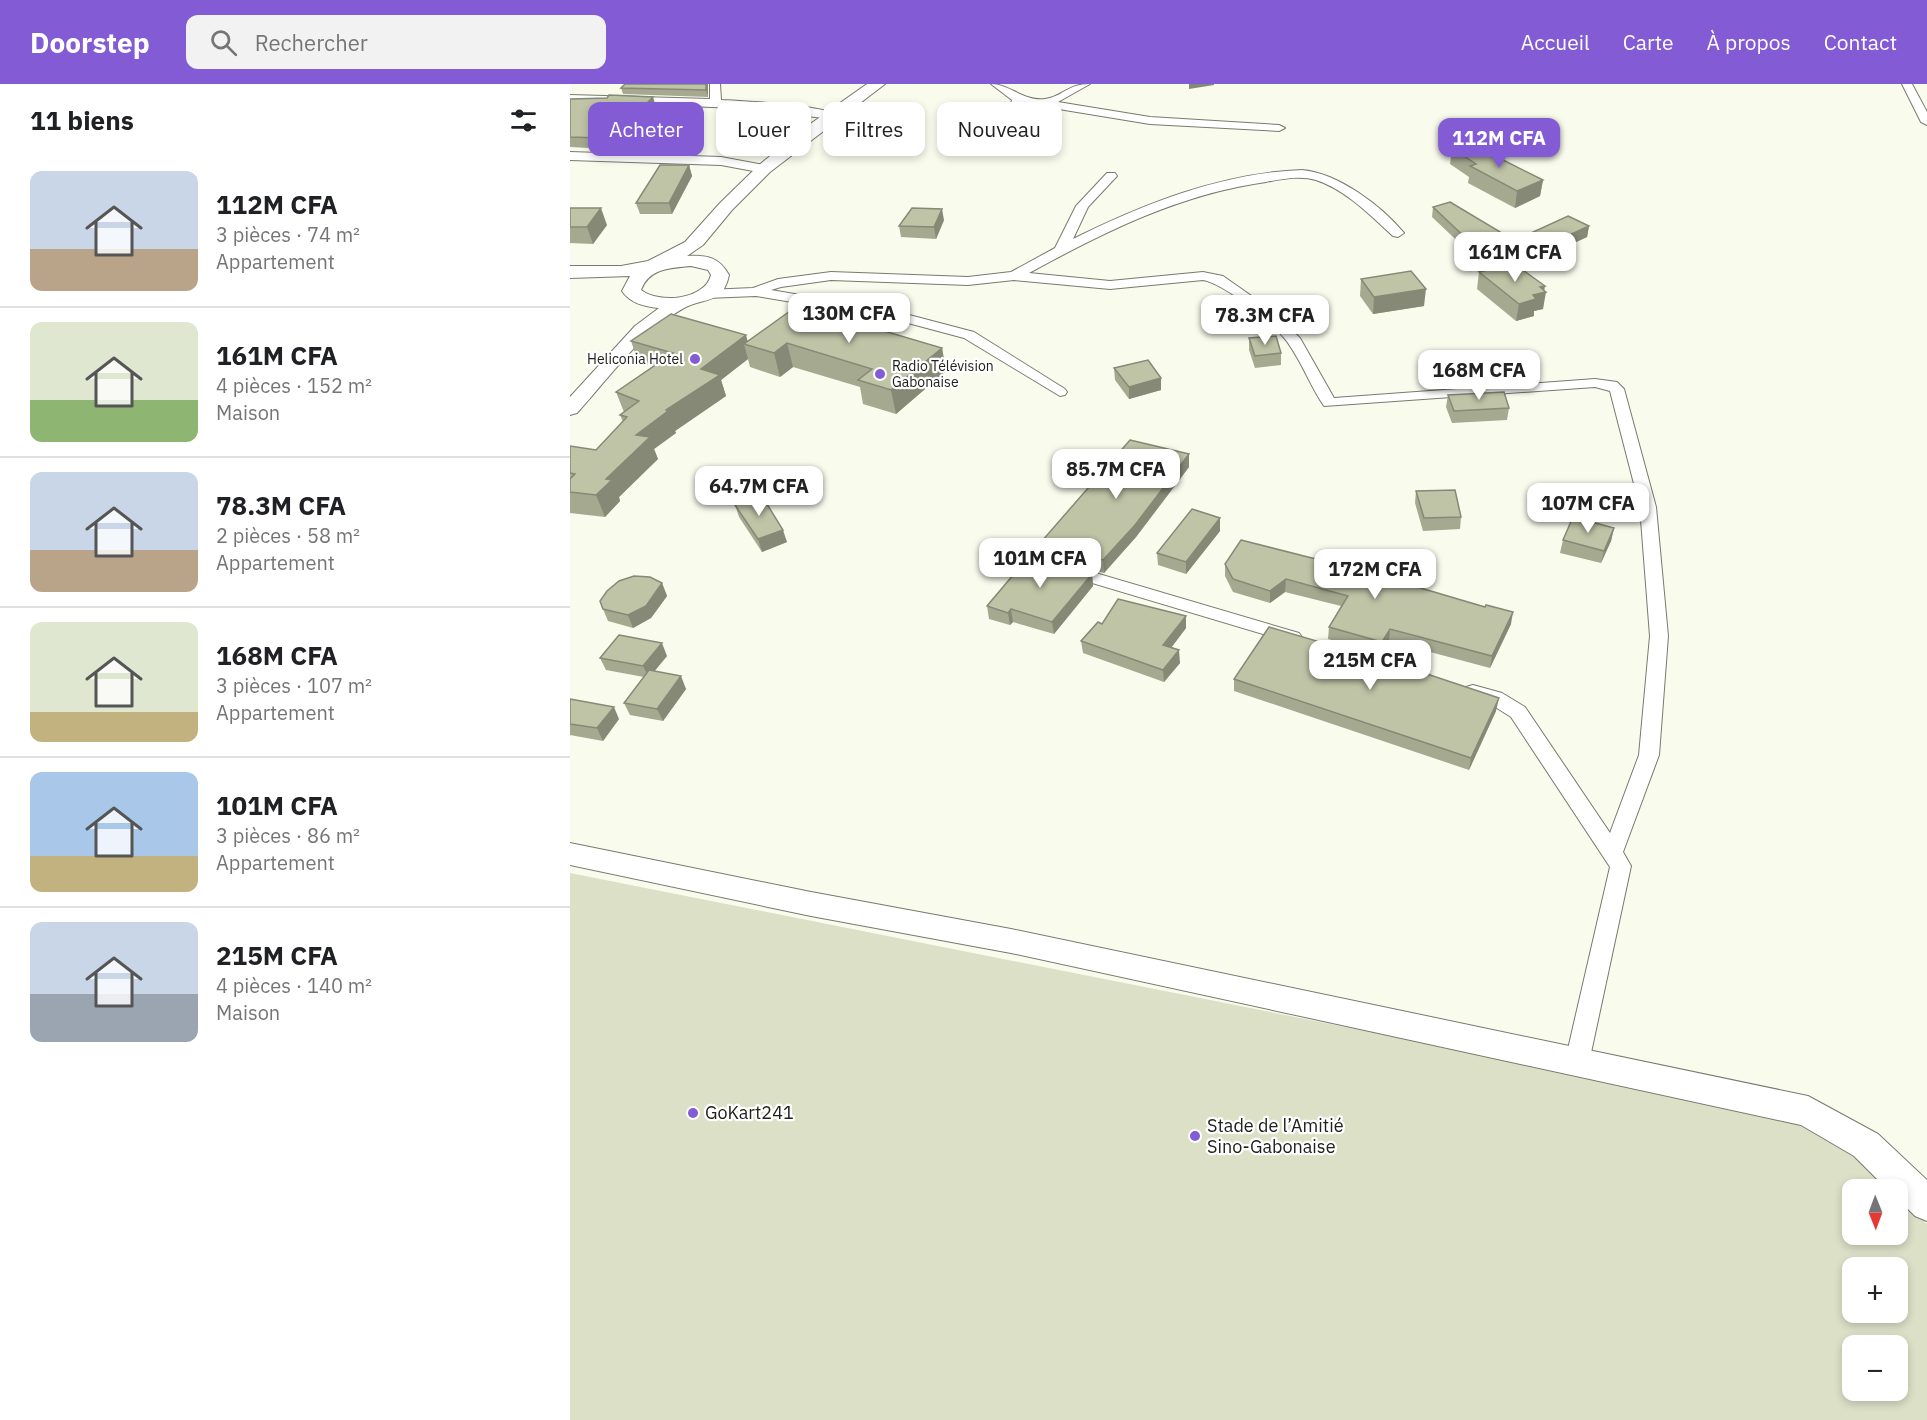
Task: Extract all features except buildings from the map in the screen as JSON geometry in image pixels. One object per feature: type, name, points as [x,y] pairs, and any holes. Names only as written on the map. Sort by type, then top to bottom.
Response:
[{"type":"street","points":[[570,98],[716,102],[715,84]]},
{"type":"street","points":[[852,102],[877,84]]},
{"type":"street","points":[[996,84],[1018,99],[1049,102],[1085,84]]},
{"type":"street","points":[[1907,84],[1926,118]]},
{"type":"street","points":[[1062,105],[1132,118],[1215,126],[1279,128]]},
{"type":"street","points":[[570,382],[622,327],[633,309],[635,278],[694,244],[711,223],[764,169],[823,124]]},
{"type":"street","points":[[570,156],[721,160],[764,169]]},
{"type":"street","points":[[1014,276],[1061,250],[1157,207],[1253,179],[1305,174],[1330,181],[1356,198],[1398,233]]},
{"type":"street","points":[[1061,250],[1082,206],[1111,176]]},
{"type":"street","points":[[708,264],[707,246],[711,223]]},
{"type":"street","points":[[577,272],[622,272],[692,261],[708,264],[718,270],[713,287]]},
{"type":"street","points":[[577,272],[633,294],[649,303],[678,303]]},
{"type":"street","points":[[755,292],[778,283],[831,276],[975,280],[1014,276],[1110,285],[1182,276],[1203,276],[1218,279],[1265,312],[1295,341],[1329,403],[1595,383],[1612,385],[1617,389],[1648,507],[1659,636],[1649,755],[1612,852]]},
{"type":"street","points":[[570,409],[642,330],[678,303],[713,287],[894,315],[969,335],[1060,392]]},
{"type":"street","points":[[1001,550],[1314,644]]},
{"type":"street","points":[[1461,688],[1495,698],[1518,712],[1621,866],[1577,1062]]},
{"type":"street","points":[[570,854],[811,904],[1011,941],[1808,1112],[1866,1145],[1927,1204]]},
{"type":"green space","name":"Stade de l’Amitié Sino-Gabonaise","points":[[570,873],[1786,1117],[1854,1155],[1882,1179],[1842,1179],[1842,1245],[1908,1245],[1908,1202],[1927,1224],[1927,1420],[570,1420]]},
{"type":"place","name":"Heliconia Hotel","points":[[695,359]]},
{"type":"place","name":"Radio Télévision Gabonaise","points":[[880,374]]},
{"type":"place","name":"GoKart241","points":[[693,1113]]},
{"type":"place","name":"Stade de l’Amitié Sino-Gabonaise","points":[[1195,1136]]}]
